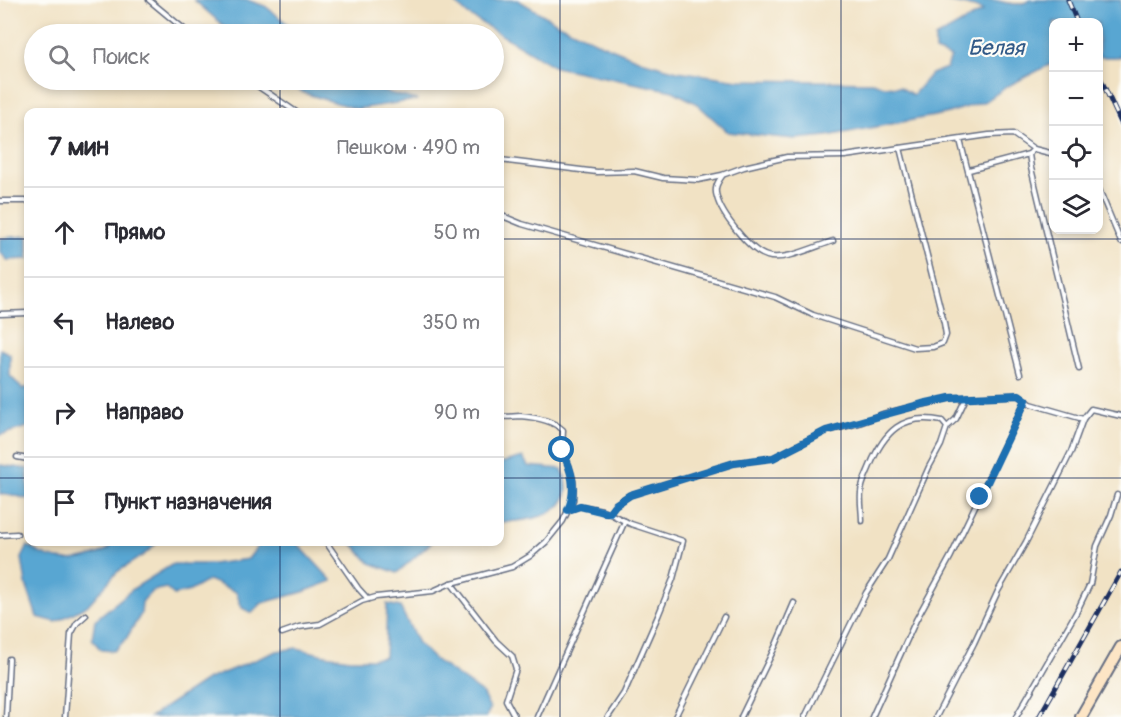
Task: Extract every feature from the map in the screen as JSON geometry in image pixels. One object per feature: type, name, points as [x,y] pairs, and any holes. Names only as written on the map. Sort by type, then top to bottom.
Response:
[{"type":"street","points":[[1081,717],[1121,647]]},
{"type":"lane","points":[[149,0],[178,24]]},
{"type":"lane","points":[[264,90],[290,108]]},
{"type":"lane","points":[[504,160],[597,172],[634,171],[663,178],[698,180],[722,176],[744,167],[787,157],[845,156],[989,135],[1013,135],[1034,149],[1049,152]]},
{"type":"lane","points":[[960,140],[1020,374]]},
{"type":"lane","points":[[504,217],[522,224],[775,297],[813,315],[872,336],[915,348],[933,347],[943,343],[946,334],[900,148]]},
{"type":"lane","points":[[969,170],[1029,154],[1034,149]]},
{"type":"lane","points":[[1029,154],[1079,369]]},
{"type":"lane","points":[[722,176],[716,184],[716,195],[722,210],[755,250],[768,257],[785,257],[833,241]]},
{"type":"lane","points":[[1103,199],[1121,242]]},
{"type":"lane","points":[[0,201],[24,201]]},
{"type":"lane","points":[[0,314],[24,313]]},
{"type":"lane","points":[[609,513],[615,505],[630,495],[734,463],[773,458],[826,431],[922,404],[966,398],[1019,395],[1031,404],[1083,420]]},
{"type":"lane","points":[[805,717],[866,593],[888,559],[941,445],[947,427],[956,419],[966,398]]},
{"type":"lane","points":[[872,717],[916,620],[951,556],[1026,400]]},
{"type":"lane","points":[[936,717],[998,591],[1026,542],[1071,452],[1083,420],[1090,409],[1121,416]]},
{"type":"lane","points":[[282,633],[299,627],[320,624],[368,599],[433,591],[451,583],[512,567],[530,556],[546,542],[563,521],[573,500],[573,481],[562,450],[563,430],[556,424],[519,416],[504,416]]},
{"type":"lane","points":[[862,521],[861,490],[878,447],[890,431],[926,417],[942,421],[947,427]]},
{"type":"lane","points":[[17,457],[24,458]]},
{"type":"lane","points":[[1016,717],[1086,593],[1090,584],[1097,546],[1117,495]]},
{"type":"lane","points":[[568,510],[580,506],[609,513],[625,521],[683,541],[673,579],[650,635],[624,693],[608,717]]},
{"type":"lane","points":[[537,717],[625,521]]},
{"type":"lane","points":[[0,535],[17,534]]},
{"type":"lane","points":[[329,546],[368,599]]},
{"type":"lane","points":[[451,583],[496,641],[512,656],[516,669],[506,700],[515,717]]},
{"type":"lane","points":[[741,717],[794,603]]},
{"type":"lane","points":[[65,717],[71,634],[77,623],[86,615]]},
{"type":"lane","points":[[675,717],[724,617]]},
{"type":"lane","points":[[6,717],[9,659]]},
{"type":"water","points":[[194,0],[247,0],[265,6],[288,24],[222,24]]},
{"type":"water","name":"Белая","points":[[452,0],[518,0],[557,23],[601,44],[648,63],[677,71],[739,80],[873,82],[883,86],[900,87],[913,95],[931,74],[947,68],[951,57],[935,51],[935,38],[983,11],[975,7],[935,0],[993,0],[1016,4],[1030,0],[1121,0],[1121,57],[1103,57],[1103,18],[1049,18],[1049,65],[1006,87],[986,101],[945,114],[827,136],[795,139],[728,132],[696,103],[673,91],[555,67],[504,37],[504,24],[483,24],[468,15]]},
{"type":"water","points":[[300,90],[378,90],[417,100],[354,108]]},
{"type":"water","points":[[24,236],[24,259],[7,260],[0,252],[0,238]]},
{"type":"water","points":[[0,349],[10,354],[10,376],[24,389],[24,428],[0,435]]},
{"type":"water","points":[[523,457],[528,466],[562,469],[567,484],[566,496],[551,512],[539,517],[504,522],[504,462]]},
{"type":"water","points":[[0,465],[24,468],[24,498],[0,494]]},
{"type":"water","points":[[28,546],[48,557],[69,560],[89,557],[110,546],[154,546],[117,572],[87,606],[56,622],[37,617],[26,584],[22,558]]},
{"type":"water","points":[[258,546],[300,546],[332,581],[262,603],[252,613],[242,608],[236,592],[209,580],[190,591],[174,595],[166,588],[152,591],[142,602],[141,614],[126,639],[114,651],[101,650],[92,639],[95,620],[134,588],[173,564],[212,564],[248,559]]},
{"type":"water","points":[[355,546],[427,546],[397,573],[370,563]]},
{"type":"water","points":[[387,604],[400,607],[418,643],[434,659],[482,693],[490,709],[486,717],[150,717],[206,680],[277,651],[297,648],[349,659],[385,657]]},
{"type":"railway","points":[[1068,0],[1075,18]]},
{"type":"railway","points":[[1103,84],[1121,123]]},
{"type":"railway","points":[[1039,717],[1121,572]]},
{"type":"route","points":[[562,450],[573,481],[573,500],[568,510],[580,506],[609,513],[615,505],[630,495],[734,463],[773,458],[826,431],[860,423],[883,414],[950,398],[1019,395],[1026,400],[980,497]]}]
